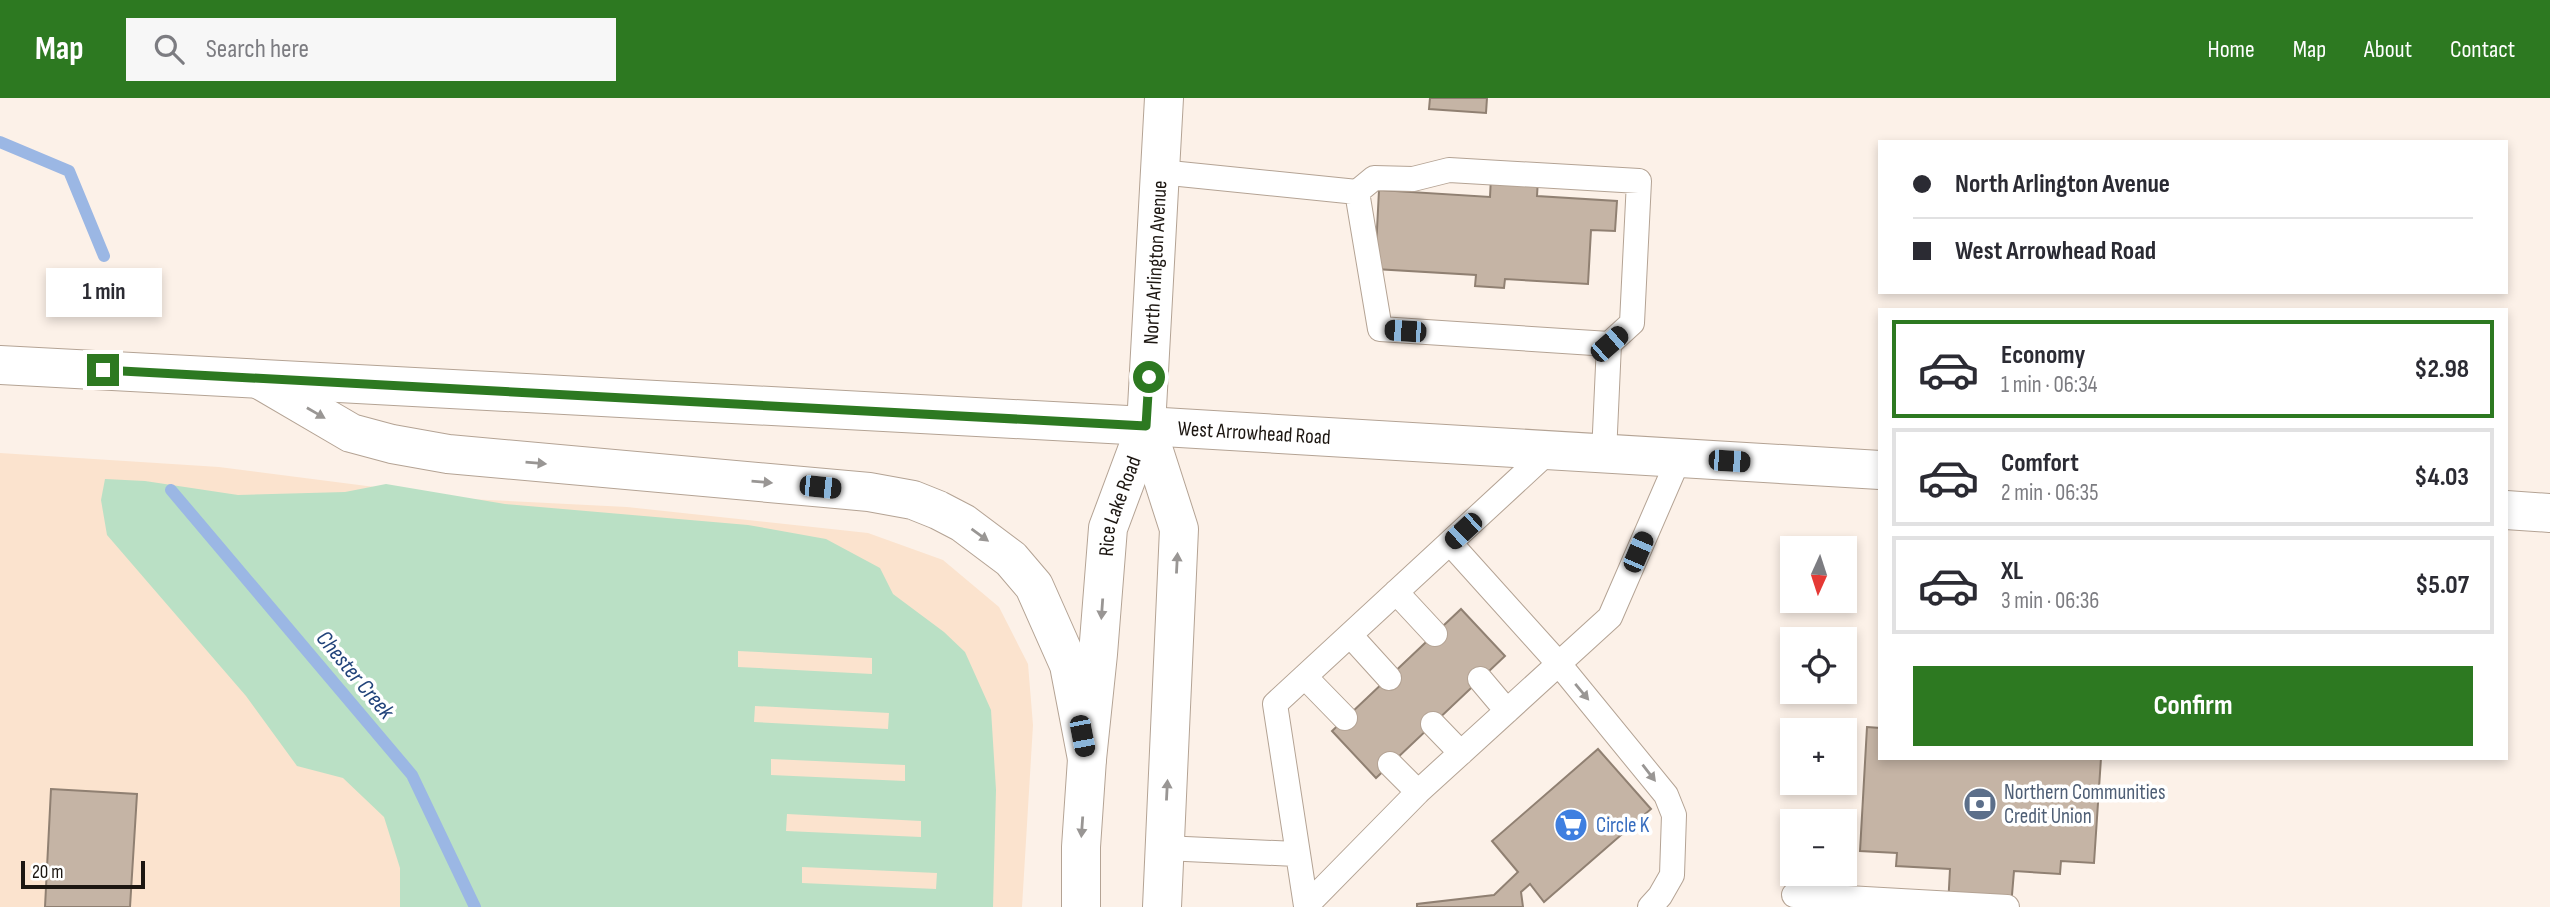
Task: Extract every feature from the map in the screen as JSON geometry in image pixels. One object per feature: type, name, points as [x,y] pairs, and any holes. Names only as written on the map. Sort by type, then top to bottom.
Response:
[{"type":"main road","name":"North Arlington Avenue","points":[[1146,426],[1164,98]]},
{"type":"main road","name":"West Arrowhead Road","points":[[0,365],[1146,426],[1878,470]]},
{"type":"main road","points":[[258,378],[351,433],[392,444],[448,454],[869,492],[913,500],[938,510],[963,523],[1011,559],[1034,586],[1069,665],[1087,759]]},
{"type":"main road","name":"Rice Lake Road","points":[[1081,907],[1081,848],[1087,759],[1108,528],[1146,426]]},
{"type":"main road","name":"Rice Lake Road","points":[[1146,426],[1179,529],[1162,907]]},
{"type":"main road","points":[[2508,510],[2550,513]]},
{"type":"lane","points":[[1160,173],[1357,192],[1374,178],[1413,180],[1449,170],[1639,181],[1632,323],[1609,344],[1604,454]]},
{"type":"lane","points":[[1357,192],[1380,329],[1609,344]]},
{"type":"lane","points":[[1307,906],[1296,854],[1275,704],[1549,451]]},
{"type":"lane","points":[[1307,906],[1418,792],[1610,617],[1679,458]]},
{"type":"lane","points":[[1450,543],[1559,664],[1666,795],[1674,816],[1672,875],[1650,907]]},
{"type":"lane","points":[[1396,592],[1435,634]]},
{"type":"lane","points":[[1350,635],[1389,678]]},
{"type":"lane","points":[[1305,677],[1345,718]]},
{"type":"lane","points":[[1480,679],[1507,711]]},
{"type":"lane","points":[[1433,724],[1461,753]]},
{"type":"lane","points":[[1390,764],[1418,792]]},
{"type":"lane","points":[[1164,848],[1296,854]]},
{"type":"lane","points":[[1794,895],[2007,907]]},
{"type":"shaded area","points":[[0,453],[219,467],[468,499],[627,507],[868,533],[943,560],[999,607],[1028,664],[1033,725],[1022,907],[0,907]]},
{"type":"green space","points":[[105,479],[145,481],[238,495],[345,492],[386,484],[505,504],[748,525],[826,539],[880,568],[893,594],[944,632],[965,652],[991,710],[996,790],[993,907],[400,907],[400,868],[384,817],[343,778],[297,766],[246,696],[107,535],[101,500]],"holes":[[[738,651],[872,658],[872,674],[738,667]],[[755,706],[889,713],[888,729],[754,722]],[[771,759],[905,765],[905,781],[771,775]],[[787,814],[921,821],[921,837],[786,831]],[[802,867],[937,873],[936,889],[802,883]]]},
{"type":"building","points":[[1430,98],[1487,98],[1486,113],[1429,109]]},
{"type":"building","points":[[1491,177],[1538,179],[1537,196],[1617,201],[1615,231],[1591,230],[1588,284],[1505,279],[1504,288],[1475,286],[1476,275],[1375,269],[1379,190],[1490,197]]},
{"type":"building","points":[[1461,609],[1505,656],[1376,778],[1332,731]]},
{"type":"building","name":"Northern Communities Credit Union","points":[[1867,727],[1878,728],[1878,760],[2101,760],[2094,863],[2061,861],[2060,874],[2014,871],[2011,907],[1948,907],[1950,869],[1896,866],[1897,853],[1860,851]]},
{"type":"building","name":"Circle K","points":[[1598,749],[1651,809],[1544,902],[1530,884],[1521,892],[1523,907],[1417,907],[1417,904],[1494,895],[1518,872],[1492,841]]},
{"type":"building","points":[[51,789],[137,794],[130,907],[45,907]]},
{"type":"waterway","name":"Chester Creek","points":[[0,142],[69,171],[104,256]]},
{"type":"waterway","name":"Chester Creek","points":[[171,490],[412,775],[475,907]]},
{"type":"place","name":"Northern Communities Credit Union","points":[[1980,804]]},
{"type":"place","name":"Circle K","points":[[1571,825]]},
{"type":"route","points":[[103,370],[1146,426],[1149,377]]}]
